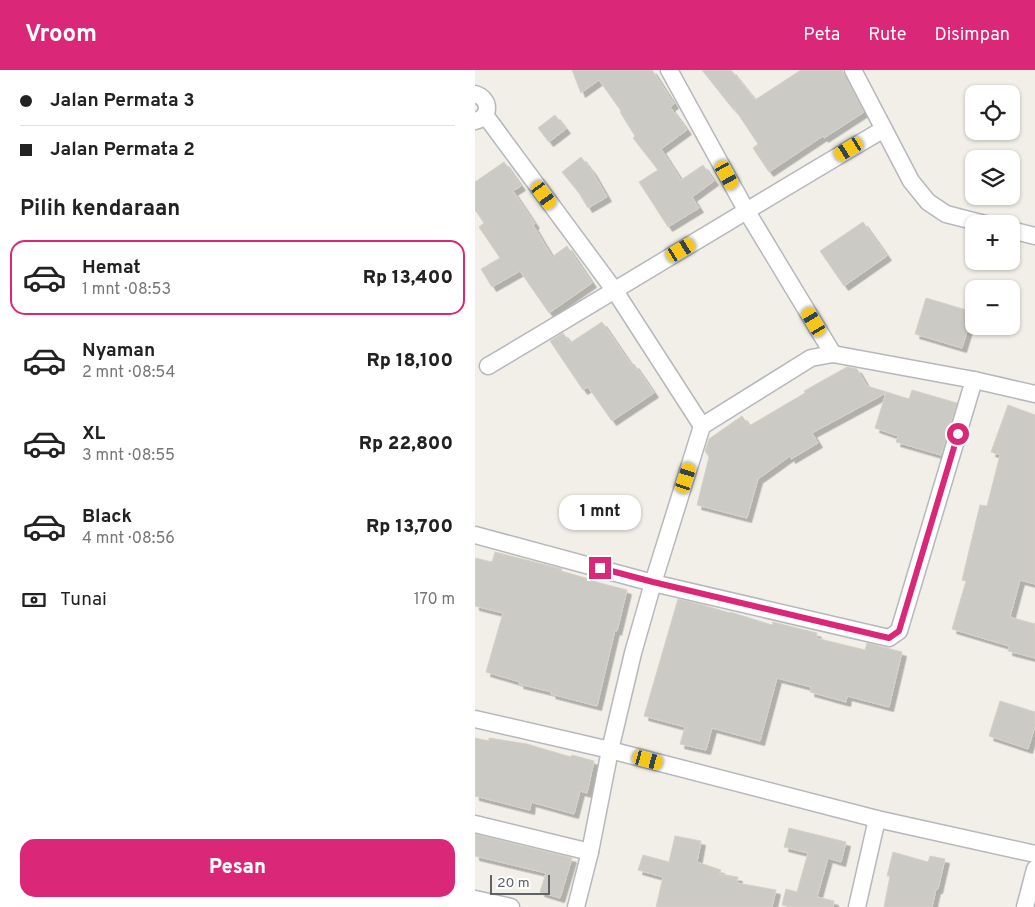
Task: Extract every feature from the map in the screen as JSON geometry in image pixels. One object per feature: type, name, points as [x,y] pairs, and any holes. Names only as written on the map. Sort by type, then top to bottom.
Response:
[{"type":"street","points":[[669,70],[746,210],[833,354]]},
{"type":"street","points":[[853,70],[911,182],[929,202],[946,214],[965,219]]},
{"type":"street","points":[[475,94],[483,98],[486,103],[487,110],[480,118],[615,291],[703,426]]},
{"type":"street","points":[[488,366],[883,129]]},
{"type":"street","points":[[1020,232],[1035,236]]},
{"type":"street","points":[[576,907],[590,852],[610,750],[633,653],[653,582],[703,426],[811,358],[833,354],[974,380],[1035,394]]},
{"type":"street","points":[[475,535],[653,582],[889,638],[899,631],[974,380]]},
{"type":"street","points":[[475,719],[610,750],[877,819],[1035,854]]},
{"type":"street","points":[[857,907],[877,819]]},
{"type":"street","points":[[475,824],[590,852]]},
{"type":"street","points":[[1025,907],[1035,869]]},
{"type":"street","points":[[475,900],[511,907]]},
{"type":"building","points":[[572,70],[652,70],[674,104],[670,107],[687,130],[661,149],[681,180],[703,165],[714,181],[692,197],[699,208],[668,227],[639,182],[658,170],[633,138],[635,136],[621,111],[599,80],[581,93]]},
{"type":"building","points":[[702,70],[731,70],[755,100],[801,70],[842,70],[864,112],[824,138],[823,136],[769,172],[753,148],[758,144],[734,108]]},
{"type":"building","points":[[555,115],[566,129],[549,142],[538,128]]},
{"type":"building","points":[[581,157],[592,171],[607,197],[588,208],[562,172]]},
{"type":"building","points":[[504,162],[521,186],[513,191],[535,224],[533,225],[552,257],[567,246],[592,283],[549,313],[520,271],[492,287],[481,269],[500,258],[479,227],[484,223],[475,210],[475,182]]},
{"type":"building","points":[[863,222],[887,256],[844,286],[820,251]]},
{"type":"building","points":[[926,298],[965,310],[966,335],[962,348],[915,334]]},
{"type":"building","points":[[602,322],[632,366],[634,364],[654,393],[612,421],[588,387],[583,390],[550,341],[563,333],[570,343]]},
{"type":"building","points":[[847,367],[857,369],[867,386],[909,399],[912,390],[957,403],[941,455],[896,442],[898,436],[875,428],[886,393],[812,433],[818,443],[791,459],[790,456],[758,479],[747,518],[697,505],[709,457],[705,451],[709,439],[742,416],[749,426],[805,393],[804,391]]},
{"type":"building","points":[[1008,405],[1035,415],[1035,584],[1020,580],[1010,617],[1035,624],[1035,658],[1008,651],[1009,646],[952,629],[966,581],[962,580],[980,505],[987,506],[1000,455],[991,452]]},
{"type":"building","points":[[495,552],[562,569],[561,571],[627,590],[617,631],[615,630],[597,706],[551,694],[552,692],[519,684],[520,682],[486,672],[503,613],[475,606],[475,558],[492,562]]},
{"type":"building","points":[[678,599],[772,625],[773,622],[817,633],[816,638],[865,650],[867,643],[902,652],[889,707],[847,696],[846,702],[810,692],[811,687],[777,678],[760,741],[712,728],[706,750],[680,744],[685,727],[644,716]]},
{"type":"building","points":[[1000,701],[1035,712],[1035,726],[1028,749],[989,736]]},
{"type":"building","points":[[475,738],[489,741],[489,738],[527,744],[571,757],[572,755],[594,761],[587,793],[580,791],[574,814],[531,802],[530,810],[475,796]]},
{"type":"building","points":[[789,828],[846,842],[841,862],[828,858],[817,897],[834,901],[833,907],[792,907],[782,905],[786,889],[797,892],[808,853],[784,847]]},
{"type":"building","points":[[475,834],[572,858],[560,898],[540,892],[546,873],[475,856]]},
{"type":"building","points":[[675,836],[701,841],[697,862],[721,870],[719,874],[738,877],[737,883],[776,890],[772,907],[656,907],[663,877],[638,870],[643,855],[669,862]]},
{"type":"building","points":[[893,852],[928,862],[930,856],[945,859],[932,907],[884,907],[890,876],[887,876]]},
{"type":"route","points":[[600,568],[889,638],[899,631],[958,434]]}]
